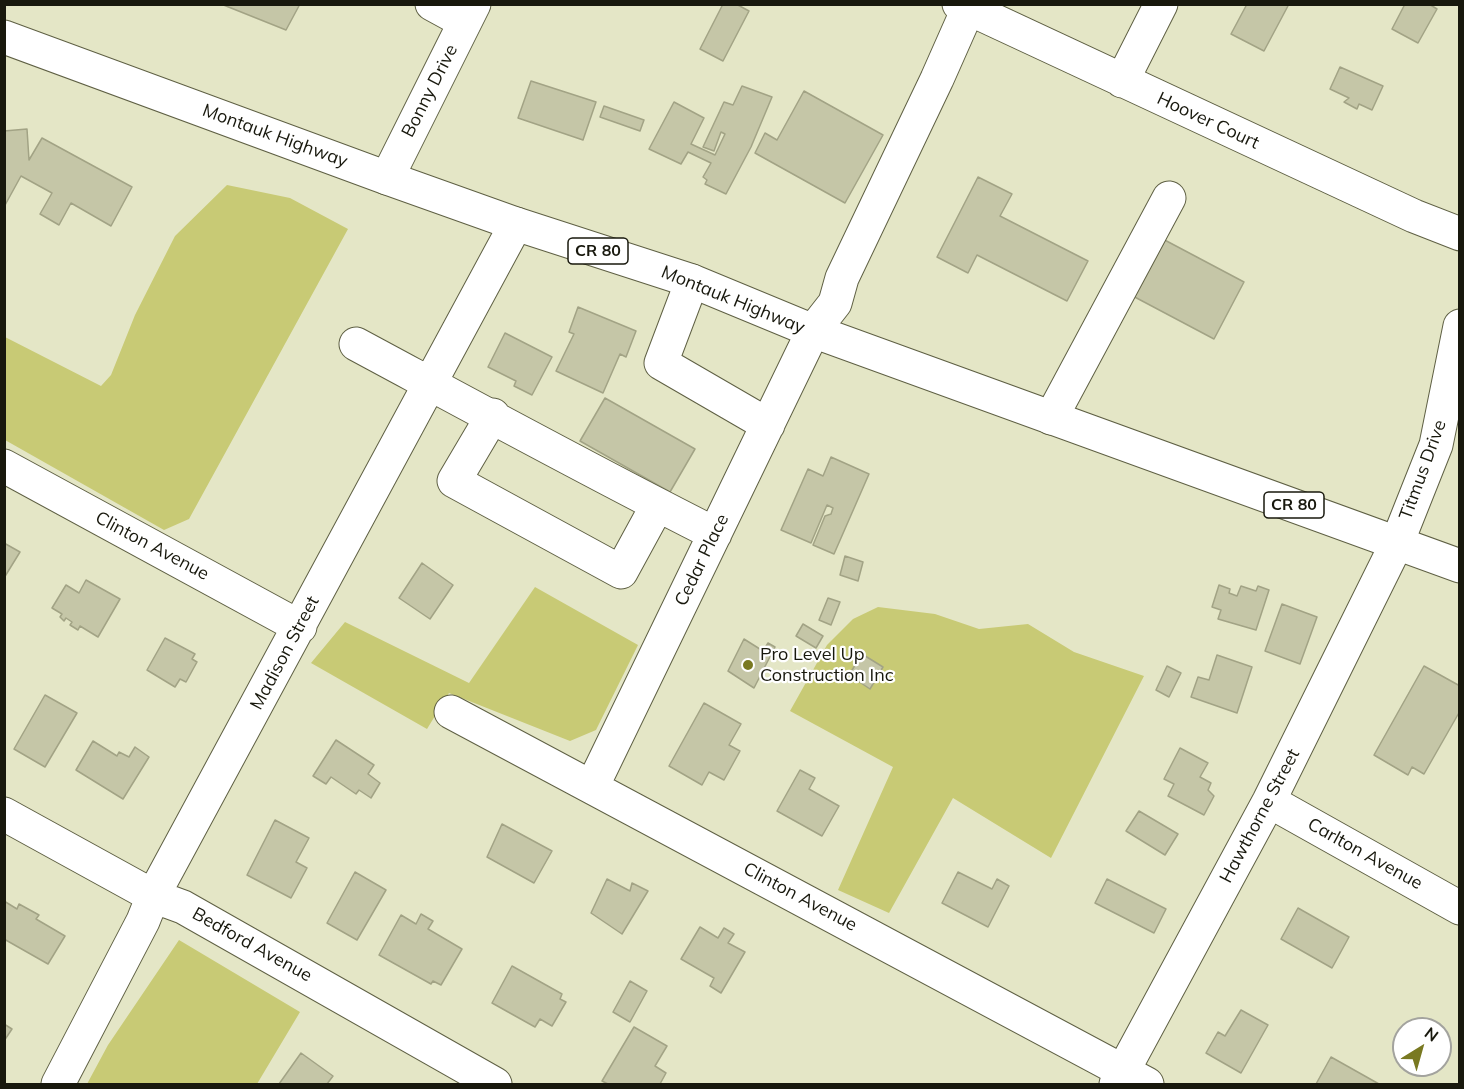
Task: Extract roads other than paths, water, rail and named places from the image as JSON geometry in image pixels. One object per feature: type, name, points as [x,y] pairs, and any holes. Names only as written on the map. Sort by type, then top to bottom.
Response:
[{"type":"street","points":[[432,4],[469,13]]},
{"type":"street","points":[[1122,81],[1161,4]]},
{"type":"street","name":"Hoover Court","points":[[963,7],[1414,216],[1460,234]]},
{"type":"street","name":"Cedar Place","points":[[592,787],[813,332],[835,303],[843,278],[937,79],[963,7]]},
{"type":"street","name":"Bonny Drive","points":[[387,178],[469,13]]},
{"type":"street","name":"Montauk Highway","points":[[4,37],[516,224],[692,281],[813,332],[1460,566]]},
{"type":"street","points":[[1051,418],[1169,198]]},
{"type":"street","name":"Madison Street","points":[[58,1084],[143,921],[153,896],[516,224]]},
{"type":"street","points":[[692,281],[662,363],[768,425]]},
{"type":"street","name":"Titmus Drive","points":[[1397,543],[1436,445],[1451,420],[1460,327]]},
{"type":"street","points":[[356,344],[493,415],[657,506],[715,534]]},
{"type":"street","points":[[493,415],[454,481],[621,572],[657,506]]},
{"type":"street","name":"Clinton Avenue","points":[[4,466],[300,627]]},
{"type":"street","name":"Hawthorne Street","points":[[1129,1080],[1397,543]]},
{"type":"street","name":"Clinton Avenue","points":[[451,712],[1129,1080]]},
{"type":"street","name":"Carlton Avenue","points":[[1269,801],[1460,908]]},
{"type":"street","name":"Bedford Avenue","points":[[4,814],[153,896],[183,907],[256,947],[495,1084]]},
{"type":"place","name":"Pro Level Up Construction Inc","points":[[748,665]]}]
